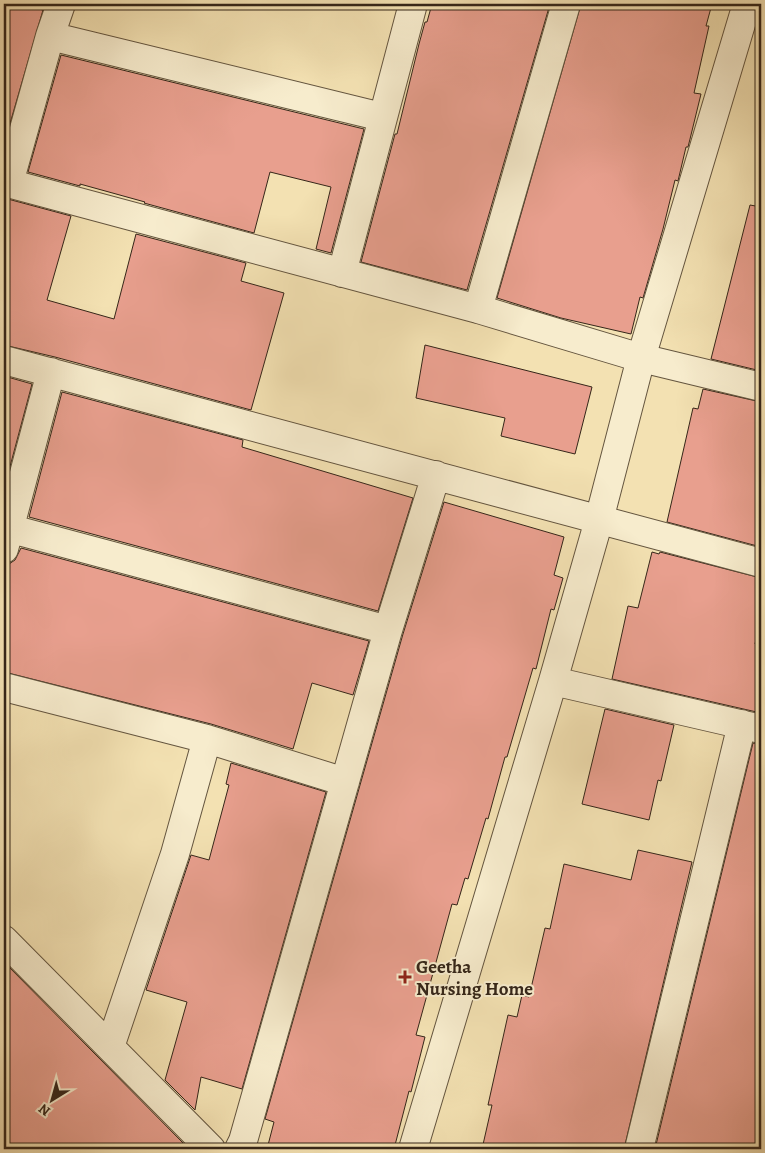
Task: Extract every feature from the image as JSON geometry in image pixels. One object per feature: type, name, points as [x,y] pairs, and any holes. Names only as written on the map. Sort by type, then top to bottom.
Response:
[{"type":"street","points":[[60,4],[7,183],[478,309],[642,358],[761,387]]},
{"type":"street","points":[[342,272],[413,4]]},
{"type":"street","points":[[478,309],[566,4]]},
{"type":"street","points":[[413,1149],[553,681],[599,520],[642,358],[747,4]]},
{"type":"street","points":[[50,36],[382,117]]},
{"type":"street","points":[[4,360],[761,563]]},
{"type":"street","points":[[51,372],[5,535],[388,630]]},
{"type":"street","points":[[239,1149],[246,1131],[388,630],[436,475]]},
{"type":"street","points":[[553,681],[751,727],[639,1149]]},
{"type":"street","points":[[4,687],[207,739],[345,782]]},
{"type":"street","points":[[110,1047],[175,854],[207,739]]},
{"type":"street","points":[[4,940],[211,1149]]},
{"type":"building","points":[[4,4],[16,4],[43,10],[4,144]]},
{"type":"building","points":[[432,4],[550,4],[467,290],[361,262],[395,134],[397,134],[425,22],[427,22]]},
{"type":"building","points":[[581,4],[712,4],[706,26],[709,26],[694,93],[701,94],[690,139],[688,147],[686,147],[678,181],[675,180],[663,229],[643,298],[640,297],[631,334],[561,318],[497,298]]},
{"type":"building","points":[[61,55],[364,129],[331,253],[316,249],[331,187],[270,172],[254,233],[80,184],[80,186],[28,172]]},
{"type":"building","points":[[4,198],[71,216],[47,300],[114,319],[136,234],[246,263],[241,281],[284,293],[251,410],[4,345]]},
{"type":"building","points":[[750,205],[761,207],[761,371],[711,359]]},
{"type":"building","points":[[425,345],[592,387],[575,454],[501,436],[505,418],[416,398]]},
{"type":"building","points":[[4,376],[32,384],[4,489]]},
{"type":"building","points":[[703,389],[761,402],[761,547],[667,522],[693,408],[698,409]]},
{"type":"building","points":[[62,392],[243,440],[242,447],[413,498],[378,611],[29,517]]},
{"type":"building","points":[[444,502],[564,537],[554,575],[563,578],[554,610],[551,609],[536,669],[533,668],[468,879],[465,878],[457,905],[452,904],[416,1035],[425,1037],[394,1149],[267,1149],[274,1122],[265,1119],[403,634]]},
{"type":"building","points":[[21,548],[369,641],[353,695],[312,683],[293,749],[211,724],[4,672],[4,564],[9,564],[15,560]]},
{"type":"building","points":[[652,552],[659,554],[660,552],[761,578],[761,617],[755,644],[761,645],[761,713],[612,679],[628,606],[638,608]]},
{"type":"building","points":[[605,709],[674,725],[661,781],[658,780],[649,820],[582,804]]},
{"type":"building","points":[[753,743],[761,744],[761,1149],[655,1149]]},
{"type":"building","points":[[231,763],[326,792],[242,1089],[201,1077],[195,1110],[165,1080],[187,1002],[146,990],[191,855],[209,860],[229,785],[226,784]]},
{"type":"building","points":[[638,850],[692,862],[624,1149],[482,1149],[492,1105],[488,1105],[508,1015],[517,1017],[522,995],[529,997],[545,928],[550,929],[564,864],[631,880]]},
{"type":"building","points":[[4,962],[185,1145],[180,1149],[4,1149]]},
{"type":"place","name":"Geetha Nursing Home","points":[[405,977]]}]
